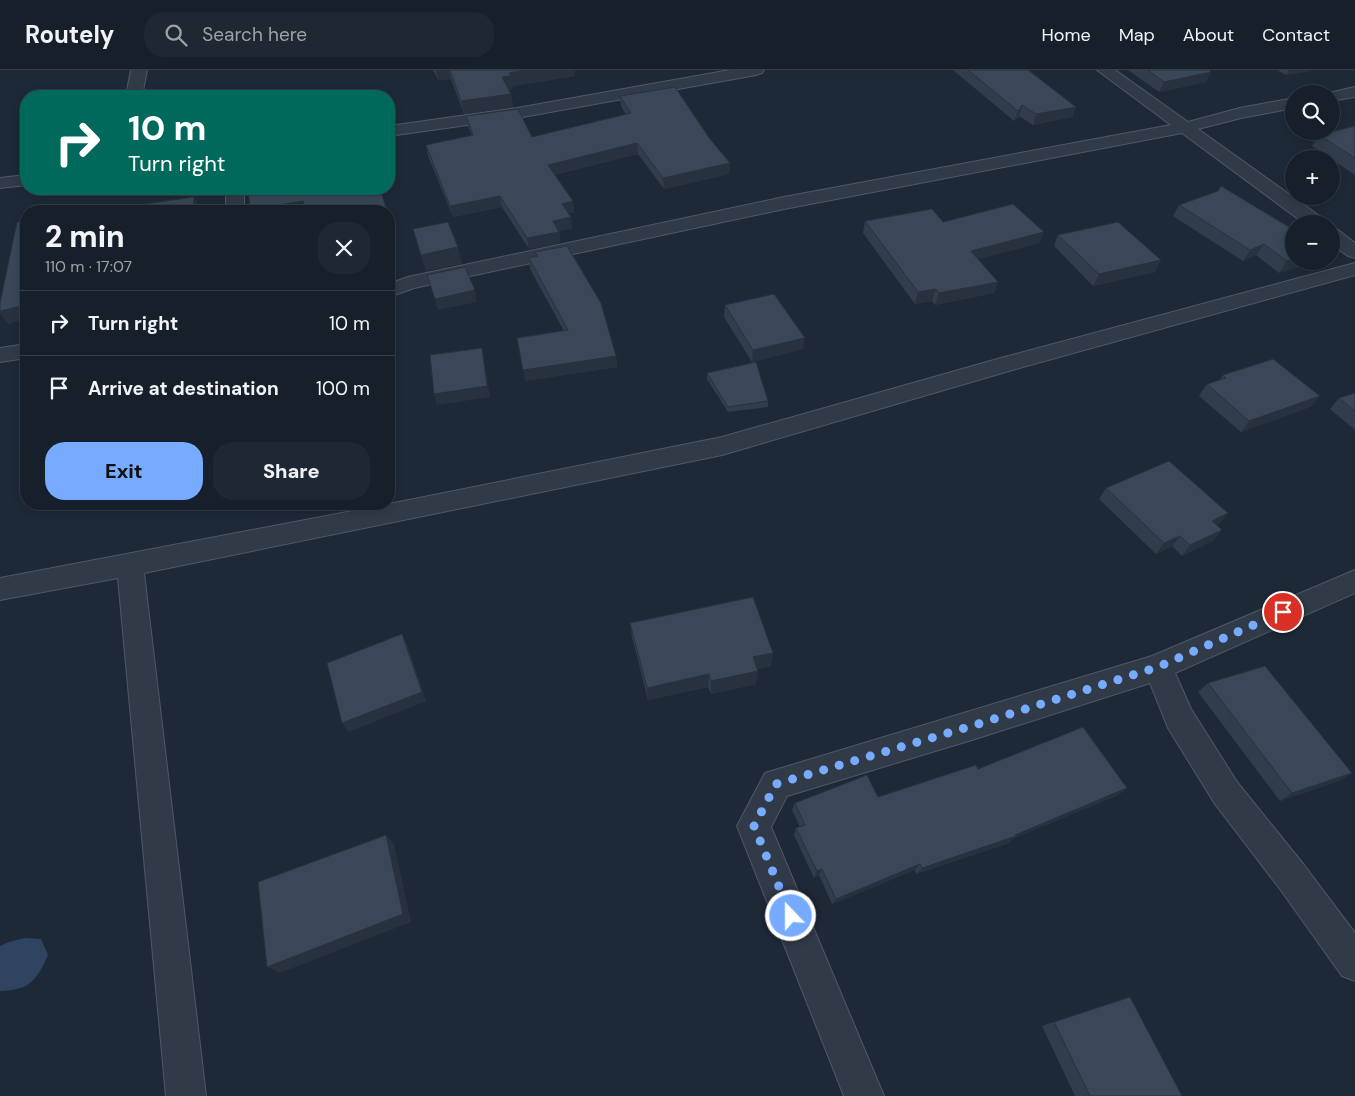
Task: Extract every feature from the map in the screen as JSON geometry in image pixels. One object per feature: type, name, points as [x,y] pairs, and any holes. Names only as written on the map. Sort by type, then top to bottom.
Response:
[{"type":"street","points":[[135,90],[139,70]]},
{"type":"street","points":[[395,130],[517,113],[756,70]]},
{"type":"street","points":[[1105,70],[1305,215]]},
{"type":"street","points":[[1340,94],[1355,92]]},
{"type":"street","points":[[395,288],[408,283],[775,205],[1184,128],[1240,113],[1285,105]]},
{"type":"street","points":[[0,183],[20,181]]},
{"type":"street","points":[[1340,241],[1355,252]]},
{"type":"street","points":[[0,589],[130,565],[722,446],[1001,366],[1355,269]]},
{"type":"street","points":[[0,355],[20,352]]},
{"type":"street","points":[[130,565],[186,1096]]},
{"type":"street","points":[[864,1096],[754,826],[776,784],[975,725],[1158,667],[1355,580]]},
{"type":"street","points":[[1158,667],[1179,718],[1226,793],[1292,877],[1355,963]]},
{"type":"water","points":[[25,938],[41,939],[48,955],[40,971],[31,982],[18,989],[0,991],[0,946]]},
{"type":"building","points":[[450,70],[528,70],[509,73],[511,76],[502,77],[511,94],[461,101]]},
{"type":"building","points":[[968,70],[1028,70],[1076,107],[1036,114],[1022,105],[1018,111]]},
{"type":"building","points":[[1148,70],[1209,70],[1211,72],[1164,82]]},
{"type":"building","points":[[675,87],[710,139],[730,163],[663,178],[637,143],[548,165],[573,201],[562,204],[571,217],[553,221],[559,232],[527,238],[500,196],[450,206],[426,145],[473,135],[466,116],[518,109],[532,137],[631,113],[620,96]]},
{"type":"building","points":[[1355,126],[1355,158],[1327,140],[1340,140],[1340,130]]},
{"type":"building","points":[[1221,186],[1285,225],[1285,260],[1264,244],[1250,250],[1179,205],[1218,191]]},
{"type":"building","points":[[249,195],[382,195],[385,205],[304,205],[303,201],[279,205],[250,205]]},
{"type":"building","points":[[194,197],[193,205],[137,205]]},
{"type":"building","points":[[1013,204],[1044,232],[971,251],[998,282],[939,293],[936,289],[918,292],[865,221],[932,209],[943,222]]},
{"type":"building","points":[[17,222],[20,222],[20,306],[0,311],[0,303]]},
{"type":"building","points":[[448,222],[458,247],[421,255],[413,229]]},
{"type":"building","points":[[1118,222],[1161,260],[1099,274],[1058,235]]},
{"type":"building","points":[[567,246],[601,303],[616,356],[523,370],[517,338],[568,330],[529,258],[538,256],[535,252]]},
{"type":"building","points":[[465,267],[475,290],[435,299],[427,275]]},
{"type":"building","points":[[774,294],[805,338],[753,350],[725,305]]},
{"type":"building","points":[[482,348],[487,386],[434,394],[430,355]]},
{"type":"building","points":[[1273,359],[1320,396],[1249,421],[1207,384],[1226,378],[1223,375]]},
{"type":"building","points":[[756,362],[768,401],[728,407],[707,373]]},
{"type":"building","points":[[1355,393],[1355,411],[1339,398]]},
{"type":"building","points":[[1169,461],[1228,513],[1212,521],[1222,530],[1190,545],[1180,536],[1164,543],[1106,488]]},
{"type":"building","points":[[753,597],[773,653],[753,657],[758,671],[711,681],[709,674],[647,688],[630,623]]},
{"type":"building","points":[[402,634],[422,692],[342,723],[327,663]]},
{"type":"building","points":[[1265,666],[1352,773],[1292,793],[1208,683]]},
{"type":"building","points":[[1083,727],[1127,788],[1016,836],[922,868],[920,864],[836,899],[822,869],[817,871],[796,828],[805,825],[795,803],[867,775],[878,797],[976,765],[978,769]]},
{"type":"building","points":[[386,835],[403,914],[267,967],[258,882]]},
{"type":"building","points":[[1130,997],[1182,1096],[1090,1096],[1054,1022]]},
{"type":"route","points":[[791,916],[754,826],[776,784],[975,725],[1158,667],[1283,612]]}]
